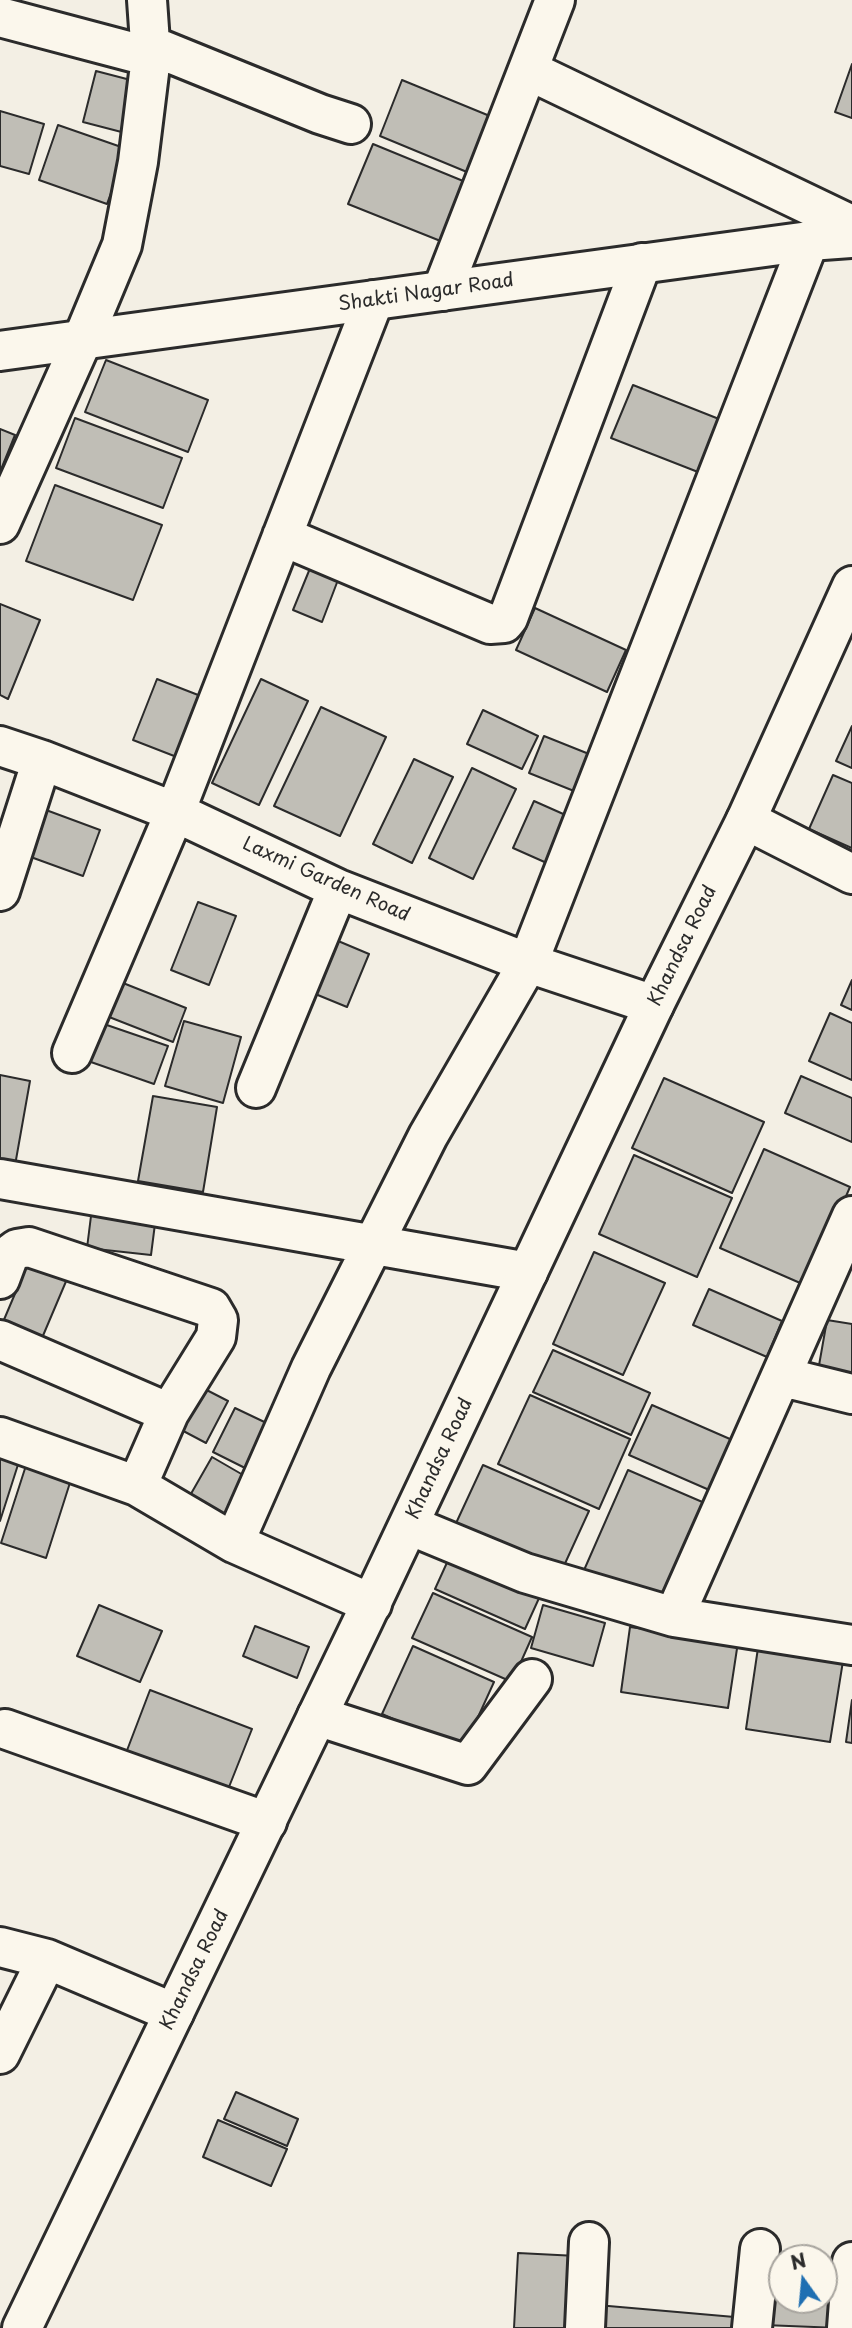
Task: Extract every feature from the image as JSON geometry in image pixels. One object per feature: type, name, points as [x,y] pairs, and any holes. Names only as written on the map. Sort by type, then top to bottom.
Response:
[{"type":"street","points":[[0,524],[122,245],[138,162],[151,51],[147,0]]},
{"type":"street","points":[[442,291],[555,0]]},
{"type":"street","points":[[14,14],[151,51],[351,124]]},
{"type":"street","points":[[234,1543],[311,1368],[428,1136],[527,963],[840,229],[528,71]]},
{"type":"street","name":"Shakti Nagar Road","points":[[0,351],[642,263],[840,229]]},
{"type":"street","points":[[282,536],[490,624],[503,623],[513,605],[642,263]]},
{"type":"street","points":[[72,1053],[175,812],[374,300]]},
{"type":"street","name":"Khandsa Road","points":[[22,2328],[372,1604],[654,1005],[746,820],[852,586]]},
{"type":"street","name":"Laxmi Garden Road","points":[[0,746],[175,812],[338,889],[527,963],[654,1005]]},
{"type":"street","points":[[0,891],[42,760]]},
{"type":"street","points":[[746,820],[852,874]]},
{"type":"street","points":[[256,1088],[338,889]]},
{"type":"street","points":[[0,1179],[528,1272]]},
{"type":"street","points":[[674,1617],[783,1377],[852,1216]]},
{"type":"street","points":[[0,1279],[9,1255],[17,1249],[29,1247],[211,1308],[218,1320],[216,1337],[169,1413],[137,1486]]},
{"type":"street","points":[[0,1340],[169,1413]]},
{"type":"street","points":[[783,1377],[852,1394]]},
{"type":"street","points":[[0,1437],[137,1486],[234,1543],[372,1604]]},
{"type":"street","points":[[409,1525],[525,1573],[674,1617],[852,1645]]},
{"type":"street","points":[[317,1716],[468,1765],[532,1679]]},
{"type":"street","points":[[5,1729],[267,1822]]},
{"type":"street","points":[[0,1947],[47,1959],[174,2013]]},
{"type":"street","points":[[0,2054],[47,1959]]},
{"type":"street","points":[[585,2328],[589,2242]]},
{"type":"street","points":[[752,2328],[760,2249]]},
{"type":"street","points":[[847,2328],[852,2263]]},
{"type":"building","points":[[852,64],[852,118],[835,112]]},
{"type":"building","points":[[96,71],[146,84],[133,135],[83,122]]},
{"type":"building","points":[[402,80],[502,121],[479,177],[380,136]]},
{"type":"building","points":[[0,111],[44,124],[29,174],[0,166]]},
{"type":"building","points":[[58,125],[127,149],[107,204],[39,180]]},
{"type":"building","points":[[373,144],[468,183],[443,242],[348,204]]},
{"type":"building","points":[[106,360],[208,400],[188,452],[85,412]]},
{"type":"building","points":[[633,385],[719,419],[698,472],[611,438]]},
{"type":"building","points":[[75,418],[182,458],[163,508],[56,468]]},
{"type":"building","points":[[0,429],[15,435],[0,472]]},
{"type":"building","points":[[55,485],[162,525],[133,600],[26,561]]},
{"type":"building","points":[[313,561],[341,572],[322,622],[293,610]]},
{"type":"building","points":[[0,604],[40,620],[8,699],[0,695]]},
{"type":"building","points":[[535,608],[626,650],[607,692],[516,650]]},
{"type":"building","points":[[157,679],[211,700],[187,761],[133,740]]},
{"type":"building","points":[[261,679],[308,701],[259,805],[212,783]]},
{"type":"building","points":[[321,707],[386,737],[340,836],[274,806]]},
{"type":"building","points":[[483,710],[538,736],[522,769],[467,744]]},
{"type":"building","points":[[852,726],[852,768],[836,761]]},
{"type":"building","points":[[544,736],[594,756],[579,793],[529,773]]},
{"type":"building","points":[[414,759],[453,777],[412,863],[373,844]]},
{"type":"building","points":[[472,768],[516,789],[473,879],[429,858]]},
{"type":"building","points":[[833,775],[852,783],[852,848],[809,829]]},
{"type":"building","points":[[534,801],[570,817],[549,864],[513,848]]},
{"type":"building","points":[[46,810],[100,830],[83,876],[28,856]]},
{"type":"building","points":[[198,902],[236,916],[209,985],[171,970]]},
{"type":"building","points":[[331,938],[369,954],[347,1007],[308,991]]},
{"type":"building","points":[[852,980],[852,1010],[841,1005]]},
{"type":"building","points":[[118,981],[186,1008],[173,1042],[104,1015]]},
{"type":"building","points":[[830,1013],[852,1023],[852,1080],[809,1061]]},
{"type":"building","points":[[184,1021],[241,1037],[223,1103],[165,1086]]},
{"type":"building","points":[[101,1023],[168,1046],[154,1084],[88,1061]]},
{"type":"building","points":[[0,1075],[30,1081],[14,1171],[0,1169]]},
{"type":"building","points":[[801,1076],[852,1098],[852,1142],[785,1113]]},
{"type":"building","points":[[664,1078],[764,1122],[732,1193],[632,1148]]},
{"type":"building","points":[[153,1096],[217,1107],[203,1192],[138,1181]]},
{"type":"building","points":[[764,1149],[850,1187],[807,1286],[720,1248]]},
{"type":"building","points":[[634,1155],[732,1198],[697,1277],[599,1234]]},
{"type":"building","points":[[92,1208],[156,1216],[151,1255],[87,1248]]},
{"type":"building","points":[[594,1252],[665,1283],[623,1375],[553,1344]]},
{"type":"building","points":[[31,1256],[70,1272],[42,1338],[3,1322]]},
{"type":"building","points":[[709,1289],[782,1321],[767,1357],[693,1325]]},
{"type":"building","points":[[827,1320],[852,1324],[852,1377],[818,1371]]},
{"type":"building","points":[[553,1350],[650,1393],[631,1435],[533,1392]]},
{"type":"building","points":[[193,1383],[228,1401],[206,1443],[172,1425]]},
{"type":"building","points":[[530,1395],[630,1439],[599,1509],[498,1464]]},
{"type":"building","points":[[652,1405],[746,1446],[723,1496],[629,1455]]},
{"type":"building","points":[[235,1408],[277,1428],[255,1473],[213,1452]]},
{"type":"building","points":[[0,1441],[23,1449],[0,1521]]},
{"type":"building","points":[[30,1453],[75,1467],[46,1558],[1,1543]]},
{"type":"building","points":[[212,1457],[250,1479],[227,1521],[188,1499]]},
{"type":"building","points":[[483,1465],[589,1511],[557,1581],[451,1534]]},
{"type":"building","points":[[628,1470],[707,1504],[659,1611],[581,1577]]},
{"type":"building","points":[[455,1545],[545,1585],[525,1629],[435,1589]]},
{"type":"building","points":[[433,1593],[532,1637],[512,1682],[412,1638]]},
{"type":"building","points":[[99,1605],[162,1631],[140,1682],[77,1656]]},
{"type":"building","points":[[543,1605],[605,1623],[593,1666],[531,1648]]},
{"type":"building","points":[[255,1626],[309,1647],[297,1678],[243,1656]]},
{"type":"building","points":[[630,1627],[738,1642],[728,1708],[621,1692]]},
{"type":"building","points":[[413,1646],[494,1682],[463,1750],[382,1714]]},
{"type":"building","points":[[758,1648],[843,1661],[830,1742],[746,1729]]},
{"type":"building","points":[[150,1690],[252,1729],[227,1792],[126,1753]]},
{"type":"building","points":[[852,1700],[852,1743],[846,1742]]},
{"type":"building","points":[[236,2092],[298,2119],[287,2146],[224,2119]]},
{"type":"building","points":[[218,2120],[287,2149],[271,2186],[203,2157]]},
{"type":"building","points":[[518,2253],[577,2256],[573,2328],[514,2328]]},
{"type":"building","points":[[766,2288],[768,2314],[838,2314],[838,2292],[841,2292],[839,2328],[764,2325]]},
{"type":"building","points":[[597,2305],[746,2318],[745,2328],[595,2328]]}]
